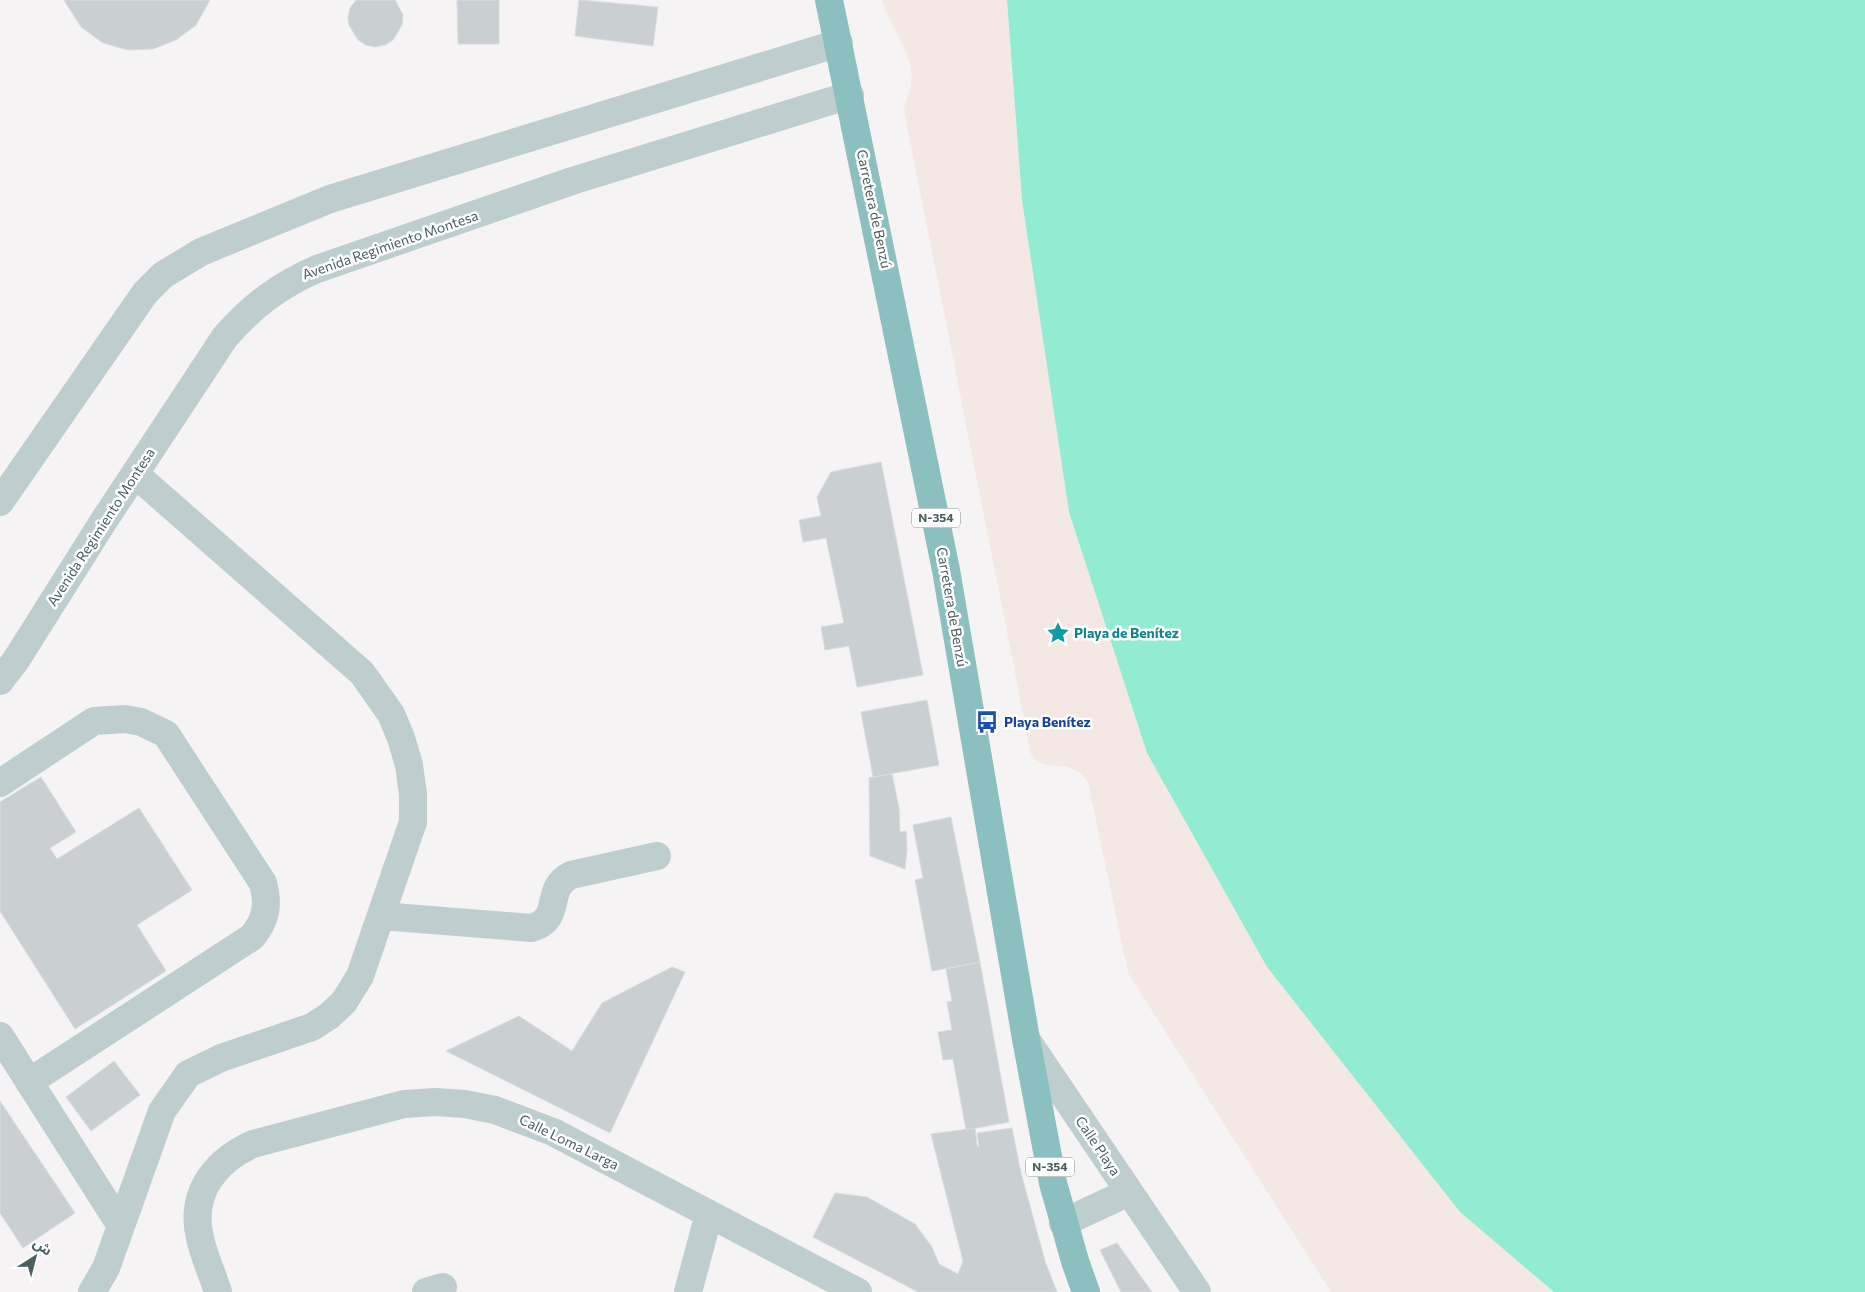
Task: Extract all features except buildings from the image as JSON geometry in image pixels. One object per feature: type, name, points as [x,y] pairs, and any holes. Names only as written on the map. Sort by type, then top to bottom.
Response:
[{"type":"highway","name":"Carretera de Benzú","points":[[829,0],[946,570],[1026,1039]]},
{"type":"highway","name":"N-354","points":[[1026,1039],[1053,1183],[1063,1223],[1086,1292]]},
{"type":"street","points":[[0,502],[146,293],[163,275],[201,252],[330,199],[839,42]]},
{"type":"street","name":"Avenida Regimiento Montesa","points":[[0,680],[16,660],[225,337],[262,300],[298,277],[572,181],[850,95]]},
{"type":"street","points":[[92,1292],[106,1268],[162,1111],[188,1074],[221,1058],[312,1028],[329,1016],[353,989],[381,916],[413,822],[413,794],[409,765],[391,714],[362,673],[135,474]]},
{"type":"street","points":[[0,783],[94,721],[125,719],[154,727],[166,734],[263,883],[266,895],[264,920],[252,937],[30,1082]]},
{"type":"street","points":[[381,916],[532,928],[546,921],[552,912],[556,888],[570,874],[657,856]]},
{"type":"street","points":[[0,1036],[121,1226]]},
{"type":"street","name":"Calle Playa","points":[[1026,1039],[1129,1192],[1063,1223]]},
{"type":"street","name":"Calle Loma Larga","points":[[218,1292],[199,1234],[198,1219],[203,1188],[223,1161],[237,1151],[253,1144],[404,1104],[435,1102],[465,1104],[525,1119],[858,1292]]},
{"type":"street","points":[[1129,1192],[1198,1292]]},
{"type":"street","points":[[688,1292],[709,1214]]},
{"type":"sand","name":"Playa de Benítez","points":[[882,0],[1007,0],[1022,200],[1069,512],[1147,753],[1267,967],[1460,1212],[1554,1292],[1331,1292],[1128,973],[1088,782],[1073,769],[1043,764],[1031,754],[904,110],[911,84],[910,63]]},
{"type":"shaded area","points":[[1007,0],[1865,0],[1865,1292],[1554,1292],[1460,1212],[1267,967],[1147,753],[1069,512],[1022,200]]},
{"type":"place","name":"Playa de Benítez","points":[[1058,633]]},
{"type":"place","name":"Playa Benítez","points":[[987,722]]}]
